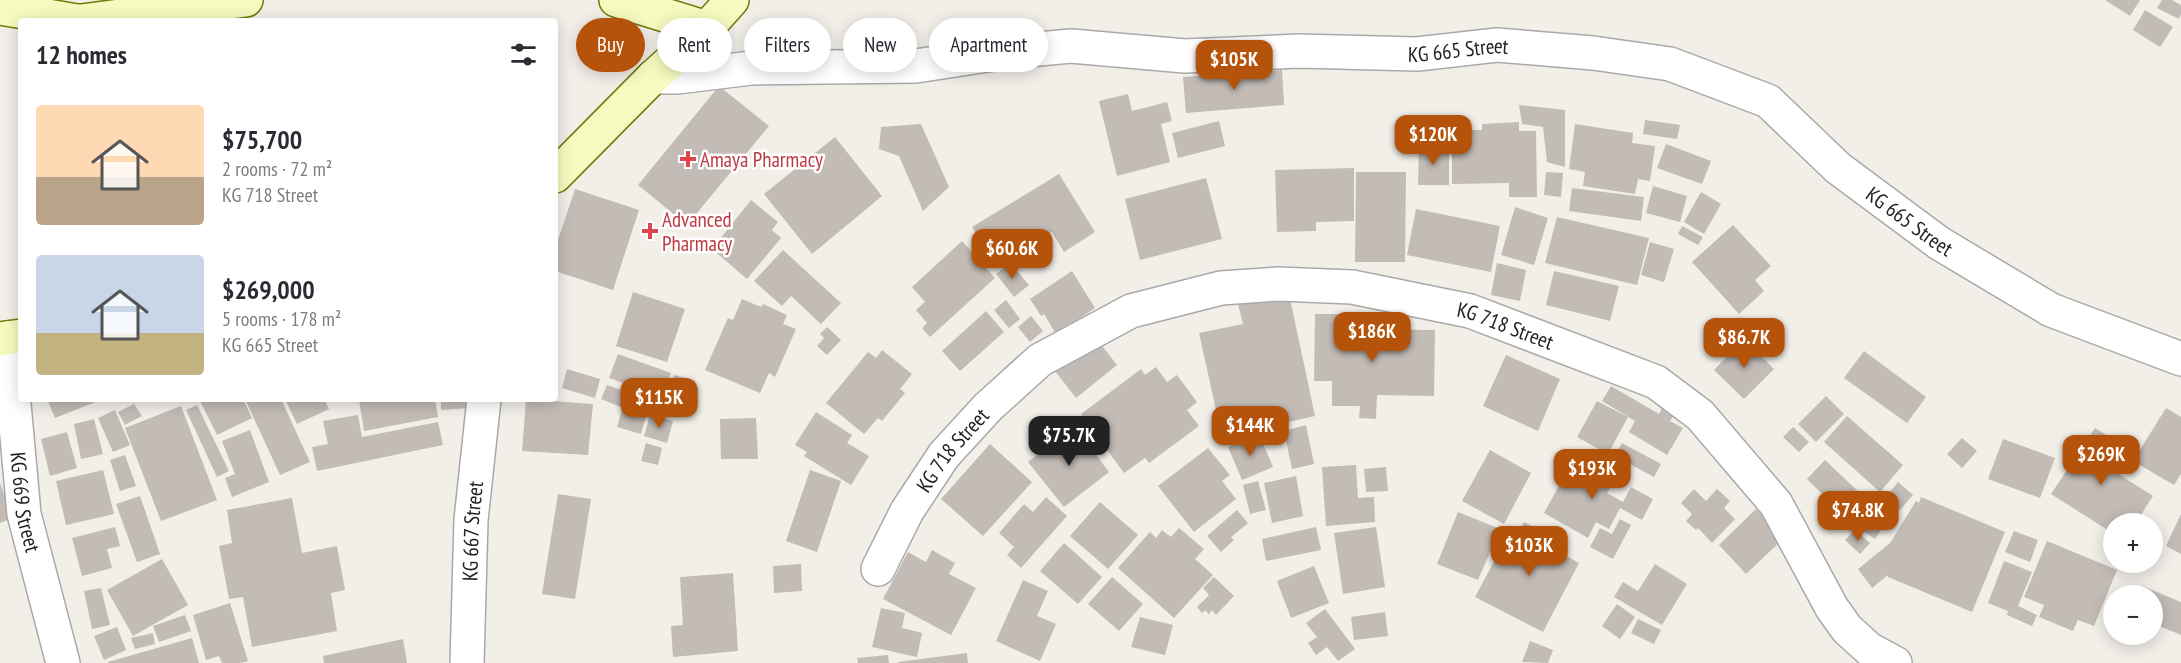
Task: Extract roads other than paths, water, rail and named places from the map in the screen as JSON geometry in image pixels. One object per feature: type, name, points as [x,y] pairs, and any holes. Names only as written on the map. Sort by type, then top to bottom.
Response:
[{"type":"street","points":[[103,18],[246,0]]},
{"type":"street","points":[[616,0],[674,18]]},
{"type":"street","points":[[716,18],[732,0]]},
{"type":"street","points":[[0,8],[61,18]]},
{"type":"street","name":"KG 665 Street","points":[[653,77],[678,77],[751,68],[916,66],[1007,52],[1071,46],[1185,56],[1299,51],[1418,54],[1497,45],[1593,53],[1670,64],[1768,101],[1838,168],[1921,230],[2051,310],[2181,359]]},
{"type":"street","points":[[558,173],[659,72]]},
{"type":"street","name":"KG 718 Street","points":[[878,569],[907,511],[944,455],[988,407],[1040,360],[1131,311],[1221,288],[1278,284],[1352,287],[1470,311],[1656,382],[1700,416],[1776,504],[1832,608],[1847,629],[1869,649],[1894,663]]},
{"type":"street","name":"KG 669 Street","points":[[10,337],[24,514],[63,663]]},
{"type":"street","name":"KG 667 Street","points":[[467,663],[471,520],[484,402]]},
{"type":"place","name":"Amaya Pharmacy","points":[[688,159]]},
{"type":"place","name":"Advanced Pharmacy","points":[[650,231]]}]
